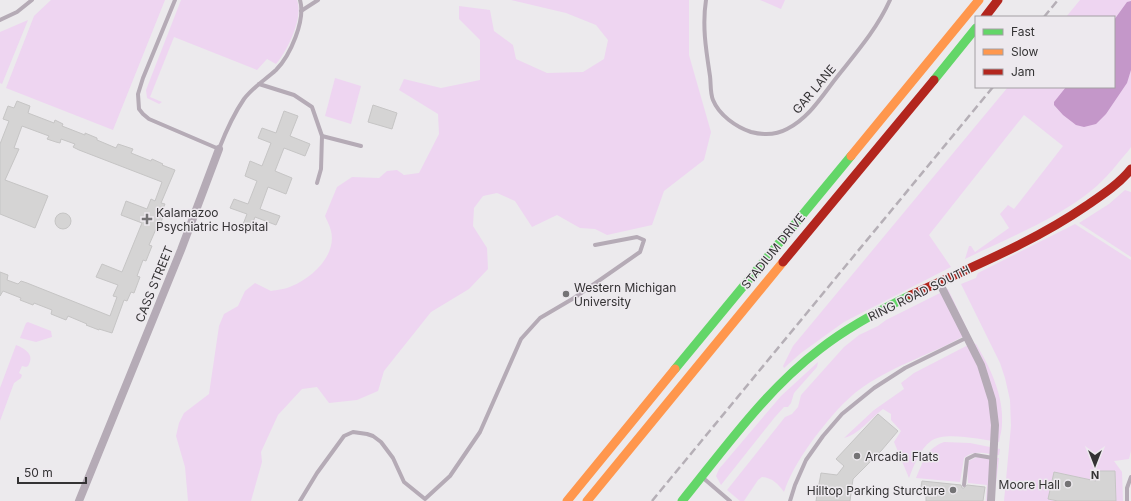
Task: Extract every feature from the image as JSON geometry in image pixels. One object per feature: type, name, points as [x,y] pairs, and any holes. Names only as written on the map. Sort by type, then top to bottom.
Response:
[{"type":"main road","name":"STADIUM DRIVE","points":[[567,501],[979,0]]},
{"type":"main road","points":[[986,16],[998,0]]},
{"type":"main road","name":"STADIUM DRIVE","points":[[587,501],[975,29]]},
{"type":"main road","name":"RING ROAD SOUTH","points":[[682,501],[746,421],[772,392],[806,360],[844,332],[886,307],[1025,240],[1084,209],[1131,169]]},
{"type":"street","name":"CASS STREET","points":[[78,501],[168,283],[220,148]]},
{"type":"street","points":[[939,282],[981,365],[992,400],[995,425],[991,501]]},
{"type":"lane","points":[[0,20],[17,12],[32,0]]},
{"type":"lane","points":[[175,0],[143,78],[138,94],[139,109],[149,119],[220,148]]},
{"type":"lane","name":"CASS STREET","points":[[220,148],[231,120],[245,98],[285,60],[300,22],[300,0]]},
{"type":"lane","points":[[301,11],[318,0]]},
{"type":"lane","name":"GAR LANE","points":[[706,0],[704,13],[704,33],[713,100],[727,118],[738,127],[754,132],[770,134],[786,130],[806,116],[870,35],[884,13],[890,0]]},
{"type":"lane","points":[[259,84],[294,95],[312,107],[322,136],[321,169],[317,182]]},
{"type":"lane","points":[[322,136],[361,146]]},
{"type":"lane","points":[[300,501],[317,473],[344,436],[353,432],[373,436],[381,442],[393,458],[404,482],[424,500],[450,476],[480,432],[521,338],[540,318],[574,298],[640,252],[644,240],[637,237],[595,246]]},
{"type":"lane","points":[[790,501],[806,460],[823,436],[842,414],[874,388],[905,368],[968,337]]},
{"type":"lane","points":[[964,485],[967,459],[975,455],[993,458]]},
{"type":"lane","points":[[702,476],[730,501]]},
{"type":"lane","points":[[1127,501],[1127,488],[1131,477]]},
{"type":"shaded area","points":[[51,0],[165,0],[113,130],[6,88],[34,16]]},
{"type":"shaded area","points":[[181,0],[297,0],[299,7],[293,34],[280,59],[276,64],[267,59],[257,70],[174,37],[150,97],[162,102],[159,104],[147,98],[146,90]]},
{"type":"shaded area","points":[[511,0],[689,0],[689,55],[711,132],[704,160],[664,191],[652,225],[607,235],[595,229],[580,228],[557,215],[532,227],[515,201],[497,193],[483,196],[474,208],[473,226],[487,248],[488,269],[469,289],[431,312],[384,371],[378,391],[357,400],[329,403],[317,387],[302,389],[278,415],[261,452],[262,462],[251,501],[188,501],[185,467],[176,436],[179,423],[184,413],[209,394],[219,326],[224,314],[238,306],[245,291],[255,283],[271,291],[287,288],[300,282],[315,271],[327,257],[330,249],[332,240],[331,229],[325,216],[337,187],[352,177],[379,178],[387,171],[397,170],[404,175],[419,173],[439,134],[438,114],[399,90],[404,79],[441,88],[480,80],[480,40],[459,19],[459,6],[490,10],[494,31],[513,45],[516,59],[547,73],[583,72],[604,59],[608,40],[596,25],[566,13]]},
{"type":"shaded area","points":[[760,0],[785,0],[781,9]]},
{"type":"shaded area","points":[[1080,0],[1131,0],[1131,147],[1129,150],[1102,181],[1092,190],[1063,210],[1031,228],[965,259],[969,246],[971,246],[975,252],[1009,228],[1000,214],[1008,205],[1014,209],[1063,146],[1024,115],[929,235],[951,267],[844,322],[801,353],[784,368],[783,366],[793,346],[1007,88],[1115,88],[1115,16],[1067,16]]},
{"type":"shaded area","points":[[1131,1],[1131,70],[1127,83],[1106,114],[1096,124],[1084,127],[1076,125],[1063,115],[1054,105],[1054,102],[1065,88],[1115,88],[1115,19],[1127,2]]},
{"type":"shaded area","points":[[28,20],[2,84],[0,83],[0,32]]},
{"type":"shaded area","points":[[335,78],[361,86],[351,124],[325,116]]},
{"type":"shaded area","points":[[1125,190],[1131,192],[1131,257],[1079,223],[1109,204]]},
{"type":"shaded area","points":[[1075,224],[1131,260],[1131,451],[1129,459],[1114,461],[1122,472],[1123,501],[1116,501],[1115,471],[1097,471],[1098,492],[1087,479],[1054,472],[1048,499],[1058,501],[1004,501],[1011,426],[1010,400],[1000,363],[961,284],[976,278],[978,273]]},
{"type":"shaded area","points":[[948,289],[969,333],[876,379],[863,387],[843,404],[806,450],[793,470],[784,492],[775,482],[762,477],[758,480],[744,501],[740,501],[727,490],[785,417],[792,414],[798,407],[801,395],[844,347],[859,335]]},
{"type":"shaded area","points":[[28,322],[51,331],[52,337],[36,342],[20,338],[26,323]]},
{"type":"shaded area","points":[[972,343],[976,344],[991,372],[1001,403],[1002,426],[999,442],[954,436],[937,438],[927,444],[924,448],[909,478],[894,442],[901,431],[891,420],[891,414],[883,409],[859,430],[844,438],[874,410],[904,389],[901,383],[914,373]]},
{"type":"shaded area","points":[[16,345],[23,348],[28,353],[30,356],[30,362],[26,367],[22,366],[19,373],[22,375],[21,378],[14,383],[0,421],[0,388]]},
{"type":"shaded area","points":[[818,362],[817,367],[794,393],[788,407],[784,407],[775,417],[721,485],[716,476],[719,469],[781,396]]},
{"type":"shaded area","points":[[944,442],[970,443],[1000,449],[999,455],[976,453],[968,455],[964,458],[960,482],[916,478],[929,452]]},
{"type":"shaded area","points":[[977,457],[999,458],[994,501],[986,501],[987,485],[968,483],[967,467],[969,461]]},
{"type":"building","name":"Kalamazoo Psychiatric Hospital","points":[[17,101],[30,106],[28,113],[54,123],[55,120],[63,124],[62,126],[85,135],[85,133],[116,148],[118,144],[133,149],[131,153],[151,161],[152,159],[175,170],[161,203],[165,204],[161,213],[164,214],[158,230],[156,229],[149,245],[152,246],[146,261],[143,260],[137,276],[140,277],[134,293],[131,292],[127,301],[124,300],[112,333],[86,325],[87,324],[68,316],[66,320],[51,314],[52,310],[34,303],[33,305],[20,300],[21,298],[3,291],[0,296],[0,272],[8,275],[7,280],[18,284],[21,281],[27,283],[110,316],[117,297],[113,296],[118,285],[96,277],[102,264],[122,272],[142,223],[121,215],[126,201],[147,209],[151,199],[155,201],[162,182],[79,150],[73,147],[75,144],[61,139],[60,143],[47,139],[49,136],[22,126],[14,148],[19,149],[5,180],[48,196],[35,228],[0,214],[0,144],[9,121],[3,119],[8,106],[14,108]]},
{"type":"building","points":[[373,105],[397,113],[392,129],[368,122]]},
{"type":"building","points":[[284,111],[298,116],[290,136],[310,144],[305,156],[284,148],[275,171],[292,178],[286,194],[268,187],[260,209],[280,216],[276,225],[255,217],[250,230],[242,227],[247,214],[230,208],[234,199],[248,204],[257,181],[245,176],[250,161],[262,166],[271,143],[258,138],[262,128],[276,133]]},
{"type":"building","points":[[60,213],[66,213],[71,218],[69,227],[66,229],[60,229],[55,224],[55,218]]},
{"type":"building","name":"Arcadia Flats","points":[[878,414],[898,431],[881,451],[853,479],[850,501],[816,501],[821,473],[837,475],[844,466],[836,459]]},
{"type":"building","name":"Moore Hall","points":[[1097,471],[1115,471],[1116,501],[1058,501],[1048,499],[1054,472],[1096,481]]},
{"type":"building","name":"Hilltop Parking Sturcture","points":[[922,481],[961,485],[962,488],[967,485],[985,487],[983,501],[926,501],[926,494],[920,493]]},
{"type":"railway","points":[[1045,16],[1058,0]]},
{"type":"railway","points":[[652,501],[992,88]]},
{"type":"traffic: fast","points":[[934,80],[975,29]]},
{"type":"traffic: fast","points":[[675,369],[851,156]]},
{"type":"traffic: fast","points":[[682,501],[747,420],[800,365],[853,326],[911,295]]},
{"type":"traffic: slow","points":[[851,156],[979,0]]},
{"type":"traffic: slow","points":[[587,501],[783,262]]},
{"type":"traffic: slow","points":[[567,501],[675,369]]},
{"type":"traffic: jam","points":[[986,16],[998,0]]},
{"type":"traffic: jam","points":[[783,262],[934,80]]},
{"type":"traffic: jam","points":[[911,295],[1001,254],[1044,232],[1104,193],[1121,180],[1131,169]]},
{"type":"place","name":"Kalamazoo Psychiatric Hospital","points":[[147,219]]},
{"type":"place","name":"Western Michigan University","points":[[566,294]]},
{"type":"place","name":"Arcadia Flats","points":[[857,456]]},
{"type":"place","name":"Moore Hall","points":[[1068,484]]},
{"type":"place","name":"Hilltop Parking Sturcture","points":[[953,490]]}]
